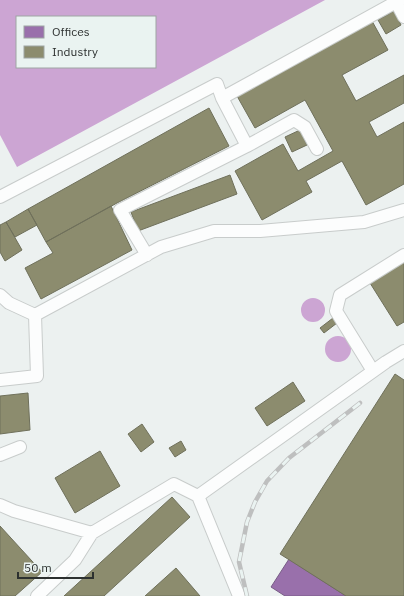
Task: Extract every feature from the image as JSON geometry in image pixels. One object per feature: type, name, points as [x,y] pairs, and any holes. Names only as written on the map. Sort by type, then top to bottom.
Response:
[{"type":"lane","points":[[222,98],[397,1],[404,17]]},
{"type":"lane","points":[[0,197],[220,82],[222,98],[247,146]]},
{"type":"lane","points":[[147,255],[120,210],[247,146],[294,120],[305,127],[317,149]]},
{"type":"lane","points":[[35,315],[161,247],[214,231],[260,232],[364,222],[404,210]]},
{"type":"lane","points":[[373,371],[336,311],[340,295],[404,255]]},
{"type":"lane","points":[[0,295],[9,303],[35,315]]},
{"type":"lane","points":[[0,380],[37,376],[35,315]]},
{"type":"lane","points":[[198,496],[373,371],[404,351]]},
{"type":"lane","points":[[0,455],[20,447]]},
{"type":"lane","points":[[36,596],[75,560],[92,533],[174,484],[198,496],[239,596]]},
{"type":"lane","points":[[0,504],[14,511],[92,533]]},
{"type":"shaded area","points":[[0,0],[325,0],[17,167],[0,135]]},
{"type":"shaded area","points":[[313,298],[322,301],[325,310],[322,319],[313,322],[304,319],[301,310],[304,301]]},
{"type":"shaded area","points":[[338,336],[347,340],[351,349],[347,358],[338,362],[329,358],[325,349],[329,340]]},
{"type":"building: Offices","points":[[289,559],[346,596],[285,596],[271,587]]},
{"type":"building: Industry","points":[[394,11],[401,25],[386,34],[378,20]]},
{"type":"building: Industry","points":[[372,21],[388,50],[342,75],[356,101],[404,75],[404,103],[369,122],[377,137],[404,122],[404,184],[366,205],[342,161],[306,181],[312,192],[262,220],[235,171],[283,144],[298,171],[333,151],[305,100],[255,128],[237,96]]},
{"type":"building: Industry","points":[[209,108],[229,146],[117,203],[46,242],[28,209]]},
{"type":"building: Industry","points":[[300,130],[307,145],[292,152],[285,137]]},
{"type":"building: Industry","points":[[230,175],[237,194],[138,231],[131,212]]},
{"type":"building: Industry","points":[[111,206],[132,250],[41,299],[25,268],[53,253],[46,242]]},
{"type":"building: Industry","points":[[28,209],[37,225],[15,237],[6,222]]},
{"type":"building: Industry","points":[[6,222],[22,250],[5,261],[0,252],[0,225]]},
{"type":"building: Industry","points":[[404,262],[404,322],[397,326],[370,283]]},
{"type":"building: Industry","points":[[333,318],[337,323],[324,333],[320,328]]},
{"type":"building: Industry","points":[[395,374],[404,380],[404,596],[346,596],[280,554]]},
{"type":"building: Industry","points":[[293,382],[305,401],[267,426],[255,408]]},
{"type":"building: Industry","points":[[28,393],[30,430],[0,434],[0,396]]},
{"type":"building: Industry","points":[[142,424],[154,442],[141,452],[128,434]]},
{"type":"building: Industry","points":[[181,441],[186,450],[175,457],[169,448]]},
{"type":"building: Industry","points":[[100,451],[120,486],[75,513],[55,478]]},
{"type":"building: Industry","points":[[172,497],[190,517],[104,596],[64,596]]},
{"type":"building: Industry","points":[[0,526],[42,572],[15,596],[0,596]]},
{"type":"building: Industry","points":[[176,568],[200,596],[145,596]]},
{"type":"railway","points":[[247,596],[239,562],[247,522],[255,502],[267,481],[289,458],[360,403]]}]
